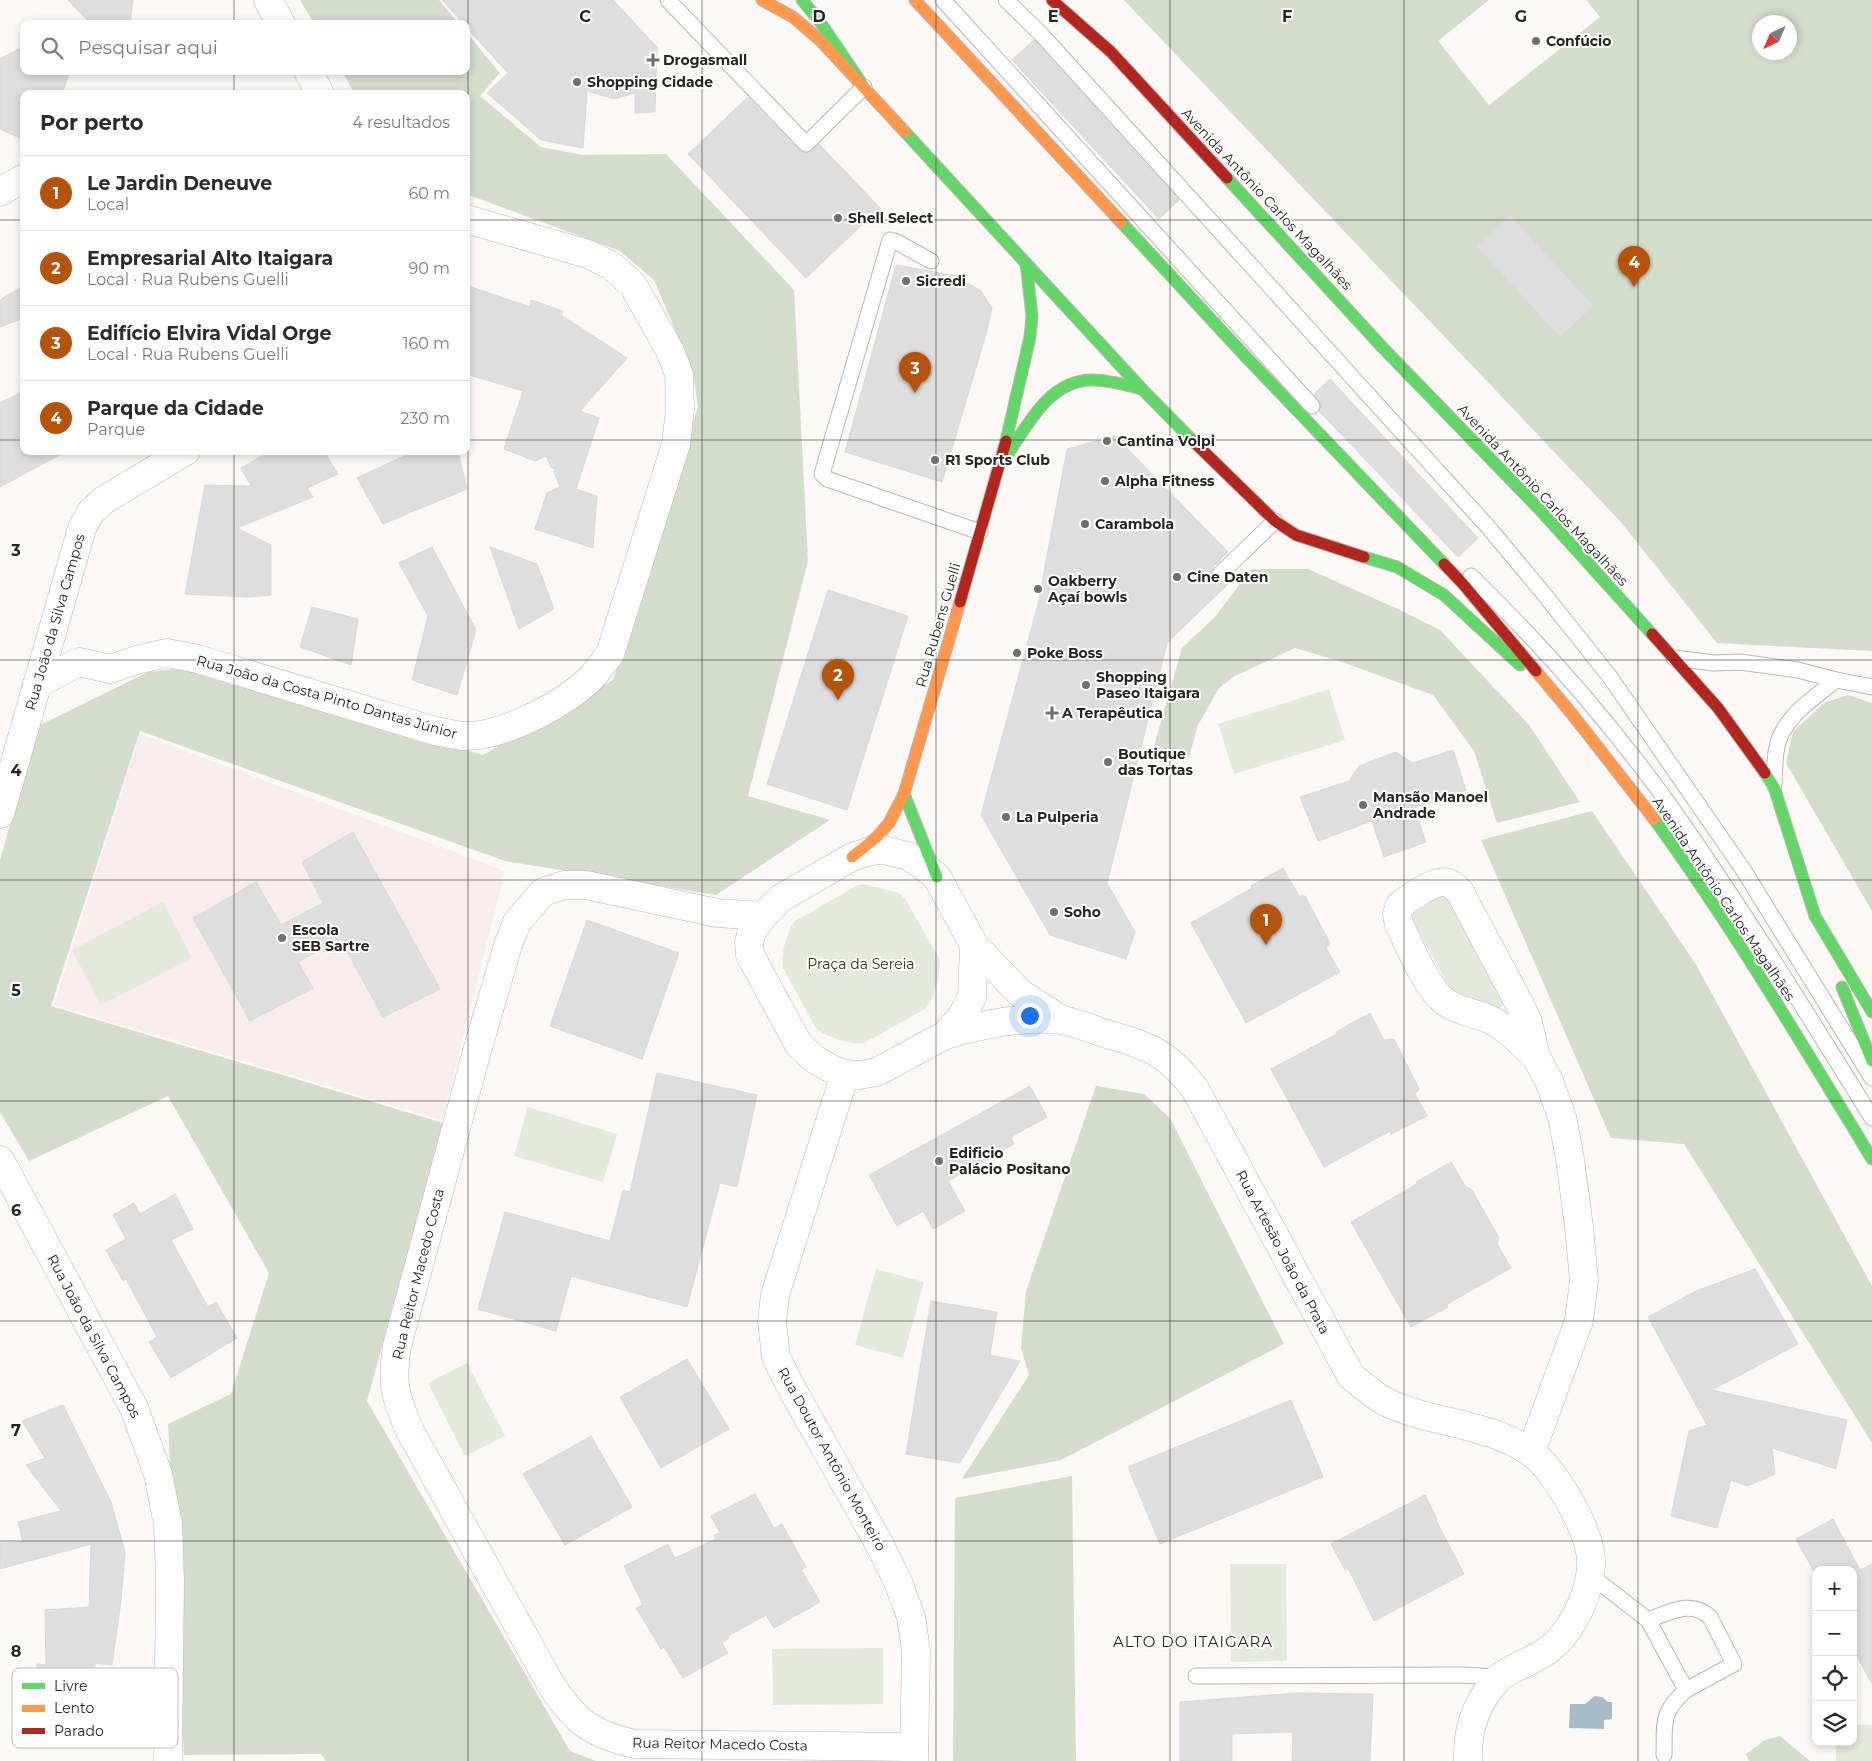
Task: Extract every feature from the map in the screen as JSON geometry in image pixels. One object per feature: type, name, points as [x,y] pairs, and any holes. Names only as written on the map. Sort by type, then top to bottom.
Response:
[{"type":"main road","name":"Avenida Antônio Carlos Magalhães","points":[[762,0],[793,17],[821,41],[1142,390],[1275,521],[1296,535],[1397,567],[1444,595],[1572,714]]},
{"type":"main road","points":[[802,0],[820,22],[864,88]]},
{"type":"main road","name":"Avenida Antônio Carlos Magalhães","points":[[914,0],[1245,356],[1464,584],[1572,714],[1665,835],[1746,953],[1872,1158]]},
{"type":"main road","name":"Avenida Antônio Carlos Magalhães","points":[[1052,0],[1111,52]]},
{"type":"main road","name":"Avenida Antônio Carlos Magalhães","points":[[1068,0],[1111,52],[1384,348],[1541,511],[1724,715],[1774,787],[1814,916],[1872,1012]]},
{"type":"main road","name":"Rua Rubens Guelli","points":[[852,857],[877,837],[889,823],[904,794],[1000,465],[1030,336],[1032,316],[1026,263]]},
{"type":"main road","name":"Rua Rubens Guelli","points":[[1000,465],[1037,411],[1051,396],[1067,386],[1084,380],[1106,381],[1142,390]]},
{"type":"main road","points":[[904,794],[937,877]]},
{"type":"main road","points":[[1814,916],[1872,1060]]},
{"type":"street","points":[[268,0],[279,20]]},
{"type":"street","points":[[310,75],[318,90]]},
{"type":"street","points":[[0,192],[20,180]]},
{"type":"street","name":"Rua João da Costa Pinto Dantas Júnior","points":[[78,662],[110,669],[140,659],[167,653],[198,659],[436,731],[463,736],[488,734],[512,727],[570,695],[592,678],[610,654],[676,444],[680,410],[679,374],[670,351],[633,286],[612,266],[588,254],[470,220]]},
{"type":"street","name":"Rua João da Silva Campos","points":[[0,814],[82,528],[90,512],[104,500],[179,455]]},
{"type":"street","points":[[38,684],[78,662],[53,628]]},
{"type":"street","points":[[937,877],[908,856],[884,850],[871,851],[852,857],[781,898],[763,916],[752,931],[749,942],[750,955],[799,1045],[816,1061],[832,1069],[845,1074],[860,1075],[877,1072],[945,1035],[962,1016],[972,997],[974,945]]},
{"type":"street","name":"Rua Artesão João da Prata","points":[[937,877],[974,945],[1020,993],[1063,1020]]},
{"type":"street","points":[[1531,1452],[1578,1321],[1584,1281],[1570,1159],[1562,1117],[1550,1081],[1536,1057],[1511,1033],[1491,1020],[1451,1006],[1440,998],[1431,986],[1400,925],[1397,914],[1400,905],[1436,884],[1444,882],[1453,884],[1460,892],[1522,1009],[1528,1022],[1536,1057]]},
{"type":"street","name":"Rua Reitor Macedo Costa","points":[[763,916],[717,913],[586,885],[564,885],[543,892],[517,922],[508,945],[477,1051],[397,1346],[394,1367],[394,1389],[410,1431],[550,1683],[565,1706],[588,1727],[610,1738],[635,1744],[914,1754]]},
{"type":"street","name":"Rua Artesão João da Prata","points":[[945,1035],[968,1028],[1034,1019],[1063,1020],[1139,1043],[1162,1054],[1180,1069],[1195,1090],[1351,1376],[1369,1392],[1404,1409],[1486,1432],[1510,1441],[1531,1452],[1547,1468],[1559,1484],[1584,1530],[1590,1552],[1590,1575],[1577,1614],[1568,1631],[1552,1647],[1499,1677]]},
{"type":"street","name":"Rua Doutor Antônio Monteiro","points":[[845,1074],[775,1295],[772,1322],[776,1357],[881,1547],[912,1617],[916,1650],[914,1754]]},
{"type":"street","name":"Rua João da Silva Campos","points":[[0,1160],[134,1408],[158,1474],[168,1524],[170,1570],[169,1668]]},
{"type":"street","points":[[1468,1761],[1470,1729],[1476,1709],[1499,1677]]},
{"type":"street","name":"Rua João da Silva Campos","points":[[168,1748],[168,1761]]},
{"type":"lane","points":[[668,0],[806,144],[864,88]]},
{"type":"lane","points":[[943,0],[1301,394],[1418,520],[1555,662],[1642,769],[1670,807],[1758,935],[1872,1118]]},
{"type":"lane","points":[[1006,0],[1041,34],[1457,492],[1544,594],[1610,677],[1738,863],[1872,1078]]},
{"type":"lane","points":[[931,261],[890,240],[822,474],[827,479],[980,532]]},
{"type":"lane","points":[[1220,574],[1275,521]]},
{"type":"lane","points":[[1674,658],[1714,663],[1740,662],[1798,670],[1872,687]]},
{"type":"lane","points":[[1774,787],[1775,755],[1782,731],[1793,717],[1836,680]]},
{"type":"lane","points":[[1590,1575],[1648,1620],[1686,1690]]},
{"type":"lane","points":[[1648,1620],[1687,1608],[1696,1608],[1704,1612],[1710,1617],[1734,1664],[1686,1690],[1672,1703],[1666,1715],[1664,1755]]},
{"type":"lane","points":[[1196,1676],[1462,1675],[1499,1677]]},
{"type":"shaded area","name":"Escola SEB Sartre","points":[[140,734],[505,871],[442,1120],[54,1005]]},
{"type":"green space","points":[[300,0],[439,0],[456,20],[312,20]]},
{"type":"green space","points":[[1124,0],[1489,0],[1438,41],[1489,105],[1600,17],[1586,0],[1872,0],[1872,651],[1717,643],[1620,521]]},
{"type":"green space","points":[[470,37],[500,73],[480,96],[541,147],[583,155],[666,154],[794,290],[808,561],[748,796],[830,820],[716,895],[505,861],[140,731],[51,1006],[443,1123],[367,1401],[570,1751],[596,1761],[326,1761],[321,1754],[184,1755],[168,1424],[231,1394],[269,1273],[168,1096],[29,1161],[0,1112],[0,860],[38,726],[148,672],[184,668],[483,755],[613,680],[698,407],[693,372],[654,280],[620,251],[470,195],[470,90],[353,90],[344,75],[470,75]]},
{"type":"green space","points":[[1251,569],[1308,569],[1440,630],[1529,725],[1580,802],[1497,823],[1474,751],[1433,695],[1339,661],[1295,648],[1235,676],[1219,688],[1198,725],[1189,757],[1154,746],[1182,648],[1215,617]]},
{"type":"green space","points":[[1329,689],[1345,740],[1234,774],[1218,724]]},
{"type":"green space","points":[[1848,695],[1872,703],[1872,911],[1786,763],[1793,732],[1824,703]]},
{"type":"green space","points":[[1592,811],[1695,963],[1872,1286],[1872,1443],[1684,1144],[1611,1138],[1481,840]]},
{"type":"green space","name":"Praça da Sereia","points":[[864,884],[899,893],[906,900],[939,958],[938,978],[929,1004],[925,1009],[864,1043],[852,1043],[838,1040],[816,1028],[783,968],[782,957],[787,936],[795,921],[858,885]]},
{"type":"green space","points":[[1441,894],[1450,895],[1505,1004],[1497,1010],[1451,991],[1412,919],[1413,910]]},
{"type":"green space","points":[[163,902],[192,958],[101,1005],[72,950]]},
{"type":"green space","points":[[1096,1086],[1144,1094],[1170,1118],[1284,1344],[1061,1460],[962,1479],[1029,1375],[1021,1348],[1026,1291]]},
{"type":"green space","points":[[528,1107],[617,1134],[603,1182],[514,1156]]},
{"type":"green space","points":[[876,1269],[924,1282],[903,1358],[855,1345]]},
{"type":"green space","points":[[467,1363],[505,1436],[465,1456],[428,1383]]},
{"type":"green space","points":[[1072,1476],[1076,1761],[953,1761],[955,1498]]},
{"type":"green space","points":[[1230,1564],[1286,1564],[1287,1661],[1231,1662]]},
{"type":"green space","points":[[883,1648],[883,1704],[773,1705],[772,1649]]},
{"type":"green space","points":[[1857,1724],[1872,1725],[1872,1761],[1836,1761],[1836,1746],[1857,1746]]},
{"type":"green space","points":[[1780,1736],[1810,1761],[1749,1761],[1746,1754],[1765,1740]]},
{"type":"water","points":[[1595,1696],[1612,1702],[1612,1719],[1604,1720],[1604,1729],[1569,1728],[1570,1704],[1585,1704]]},
{"type":"building","points":[[68,0],[133,0],[130,20],[87,20]]},
{"type":"building","name":"Shopping Cidade","points":[[442,0],[613,0],[657,47],[655,112],[635,113],[635,93],[614,99],[587,91],[583,148],[541,140],[487,93],[508,73],[470,31],[470,20],[460,20]]},
{"type":"building","points":[[1034,40],[1179,200],[1159,219],[1012,60]]},
{"type":"building","points":[[20,48],[20,75],[69,75],[63,90],[20,90],[20,138],[0,129],[0,59]]},
{"type":"building","points":[[748,97],[800,151],[809,153],[819,144],[880,208],[806,278],[688,154]]},
{"type":"building","points":[[1510,215],[1594,306],[1560,337],[1476,246]]},
{"type":"building","points":[[896,265],[956,276],[981,291],[992,308],[942,482],[845,452]]},
{"type":"building","points":[[470,286],[530,307],[531,300],[563,311],[561,315],[627,358],[580,411],[599,418],[576,489],[597,496],[593,548],[535,529],[547,493],[560,487],[554,472],[555,469],[551,467],[546,456],[535,461],[504,449],[523,391],[470,375]]},
{"type":"building","points":[[20,288],[20,320],[0,327],[0,300]]},
{"type":"building","points":[[1330,379],[1478,538],[1458,557],[1319,411],[1321,404],[1314,394]]},
{"type":"building","points":[[20,393],[20,455],[60,455],[0,487],[0,403]]},
{"type":"building","name":"Shopping Paseo Itaigara","points":[[1115,436],[1228,552],[1213,567],[1211,576],[1217,583],[1227,581],[1229,583],[1167,643],[1107,883],[1135,932],[1126,959],[1050,935],[981,815],[1038,604],[1067,449]]},
{"type":"building","points":[[264,455],[326,455],[338,474],[307,488],[313,497],[237,528],[271,545],[271,595],[248,597],[185,594],[205,485],[251,486],[241,468]]},
{"type":"building","points":[[406,455],[459,455],[467,489],[383,524],[357,478]]},
{"type":"building","points":[[432,547],[476,630],[457,695],[412,680],[428,616],[399,563]]},
{"type":"building","points":[[490,547],[537,564],[554,609],[519,629]]},
{"type":"building","points":[[828,590],[908,616],[847,810],[767,784]]},
{"type":"building","points":[[312,607],[358,619],[351,665],[300,647]]},
{"type":"building","name":"Mansão Manoel Andrade","points":[[1453,750],[1466,790],[1414,808],[1426,842],[1384,857],[1372,821],[1318,841],[1300,797],[1349,781],[1359,766],[1396,752],[1413,763]]},
{"type":"building","points":[[353,832],[440,989],[383,1017],[340,939],[298,962],[313,988],[250,1021],[193,918],[256,882],[281,925],[323,903],[302,862]]},
{"type":"building","points":[[1283,868],[1299,896],[1305,896],[1330,943],[1326,948],[1340,972],[1246,1023],[1191,923]]},
{"type":"building","points":[[587,920],[679,953],[642,1059],[550,1026]]},
{"type":"building","points":[[1370,1013],[1384,1040],[1394,1039],[1419,1089],[1415,1094],[1427,1116],[1391,1134],[1390,1131],[1324,1167],[1271,1069],[1337,1034],[1336,1032]]},
{"type":"building","points":[[657,1073],[757,1095],[737,1187],[720,1183],[687,1307],[571,1276],[556,1331],[478,1309],[505,1212],[610,1241],[623,1190],[630,1192]]},
{"type":"building","name":"Edificio Palácio Positano","points":[[1030,1086],[1047,1117],[1011,1137],[1014,1144],[948,1181],[965,1211],[933,1229],[923,1211],[897,1226],[869,1175]]},
{"type":"building","points":[[1451,1162],[1465,1186],[1472,1190],[1499,1238],[1497,1244],[1511,1268],[1447,1304],[1448,1307],[1411,1327],[1351,1222]]},
{"type":"building","points":[[175,1194],[193,1229],[171,1240],[208,1307],[216,1302],[237,1338],[171,1378],[149,1342],[157,1337],[126,1279],[123,1281],[106,1250],[126,1239],[113,1215],[134,1203],[140,1214]]},
{"type":"building","points":[[1755,1269],[1798,1344],[1712,1390],[1847,1420],[1836,1469],[1772,1448],[1775,1474],[1747,1486],[1731,1480],[1717,1528],[1671,1516],[1689,1431],[1707,1425],[1648,1317],[1696,1291]]},
{"type":"building","points":[[931,1301],[997,1312],[990,1355],[1020,1361],[960,1463],[906,1454]]},
{"type":"building","points":[[687,1359],[729,1429],[661,1468],[620,1397]]},
{"type":"building","points":[[1291,1400],[1323,1477],[1160,1544],[1128,1467]]},
{"type":"building","points":[[63,1405],[111,1502],[125,1552],[121,1601],[112,1665],[95,1663],[95,1668],[37,1668],[37,1664],[46,1665],[45,1610],[89,1607],[91,1544],[0,1569],[0,1543],[23,1542],[18,1522],[61,1511],[26,1465],[45,1458],[22,1421]]},
{"type":"building","points":[[591,1436],[632,1507],[565,1545],[523,1474]]},
{"type":"building","points":[[755,1494],[774,1528],[782,1524],[806,1567],[801,1569],[820,1602],[774,1628],[766,1615],[728,1636],[729,1638],[722,1643],[728,1653],[683,1678],[664,1647],[661,1649],[636,1608],[643,1605],[624,1566],[668,1544],[675,1558],[716,1539],[714,1535],[720,1533],[711,1516]]},
{"type":"building","points":[[1425,1495],[1464,1574],[1374,1621],[1348,1568],[1345,1570],[1331,1544]]},
{"type":"building","points":[[1833,1519],[1860,1570],[1872,1564],[1872,1684],[1857,1656],[1857,1566],[1812,1566],[1812,1568],[1796,1539]]},
{"type":"building","points":[[1296,1693],[1373,1694],[1370,1761],[1292,1761],[1293,1732],[1232,1734],[1232,1761],[1180,1761],[1180,1702]]},
{"type":"traffic: fast","points":[[802,0],[820,22],[864,87]]},
{"type":"traffic: fast","points":[[905,132],[1142,389],[1193,441]]},
{"type":"traffic: fast","points":[[1227,178],[1383,348],[1541,511],[1652,634]]},
{"type":"traffic: fast","points":[[1121,222],[1245,356],[1444,564]]},
{"type":"traffic: fast","points":[[1006,441],[1030,337],[1032,316],[1026,263]]},
{"type":"traffic: fast","points":[[1008,454],[1032,417],[1052,396],[1064,387],[1077,382],[1092,380],[1142,389]]},
{"type":"traffic: fast","points":[[1364,557],[1397,567],[1444,595],[1520,665]]},
{"type":"traffic: fast","points":[[1765,773],[1774,787],[1815,916],[1872,1012]]},
{"type":"traffic: fast","points":[[904,794],[937,877]]},
{"type":"traffic: fast","points":[[1654,819],[1739,944],[1872,1159]]},
{"type":"traffic: fast","points":[[1842,987],[1872,1061]]},
{"type":"traffic: slow","points":[[762,0],[793,17],[821,41],[905,132]]},
{"type":"traffic: slow","points":[[915,0],[1121,222]]},
{"type":"traffic: slow","points":[[852,857],[877,837],[889,823],[904,794],[960,602]]},
{"type":"traffic: slow","points":[[1536,671],[1654,819]]},
{"type":"traffic: jam","points":[[1052,0],[1111,52],[1227,178]]},
{"type":"traffic: jam","points":[[960,602],[1006,441]]},
{"type":"traffic: jam","points":[[1193,441],[1275,521],[1296,535],[1364,557]]},
{"type":"traffic: jam","points":[[1444,564],[1536,671]]},
{"type":"traffic: jam","points":[[1652,634],[1718,708],[1765,773]]},
{"type":"place","name":"Confúcio","points":[[1536,41]]},
{"type":"place","name":"Drogasmall","points":[[653,60]]},
{"type":"place","name":"Shopping Cidade","points":[[577,82]]},
{"type":"place","name":"Shell Select","points":[[838,218]]},
{"type":"place","name":"Sicredi","points":[[906,281]]},
{"type":"place","name":"Parque da Cidade","points":[[1634,287]]},
{"type":"place","name":"Edifício Elvira Vidal Orge","points":[[915,393]]},
{"type":"place","name":"Cantina Volpi","points":[[1107,441]]},
{"type":"place","name":"R1 Sports Club","points":[[935,460]]},
{"type":"place","name":"Alpha Fitness","points":[[1105,481]]},
{"type":"place","name":"Carambola","points":[[1085,524]]},
{"type":"place","name":"Cine Daten","points":[[1177,577]]},
{"type":"place","name":"Oakberry Açaí bowls","points":[[1038,589]]},
{"type":"place","name":"Poke Boss","points":[[1017,653]]},
{"type":"place","name":"Shopping Paseo Itaigara","points":[[1086,685]]},
{"type":"place","name":"Empresarial Alto Itaigara","points":[[838,700]]},
{"type":"place","name":"A Terapêutica","points":[[1052,713]]},
{"type":"place","name":"Boutique das Tortas","points":[[1108,762]]},
{"type":"place","name":"Mansão Manoel Andrade","points":[[1363,805]]},
{"type":"place","name":"La Pulperia","points":[[1006,817]]},
{"type":"place","name":"Soho","points":[[1054,912]]},
{"type":"place","name":"Escola SEB Sartre","points":[[282,938]]},
{"type":"place","name":"Le Jardin Deneuve","points":[[1266,945]]},
{"type":"place","name":"Edificio Palácio Positano","points":[[939,1161]]},
{"type":"district","name":"ALTO DO ITAIGARA","points":[[1193,1641]]}]
